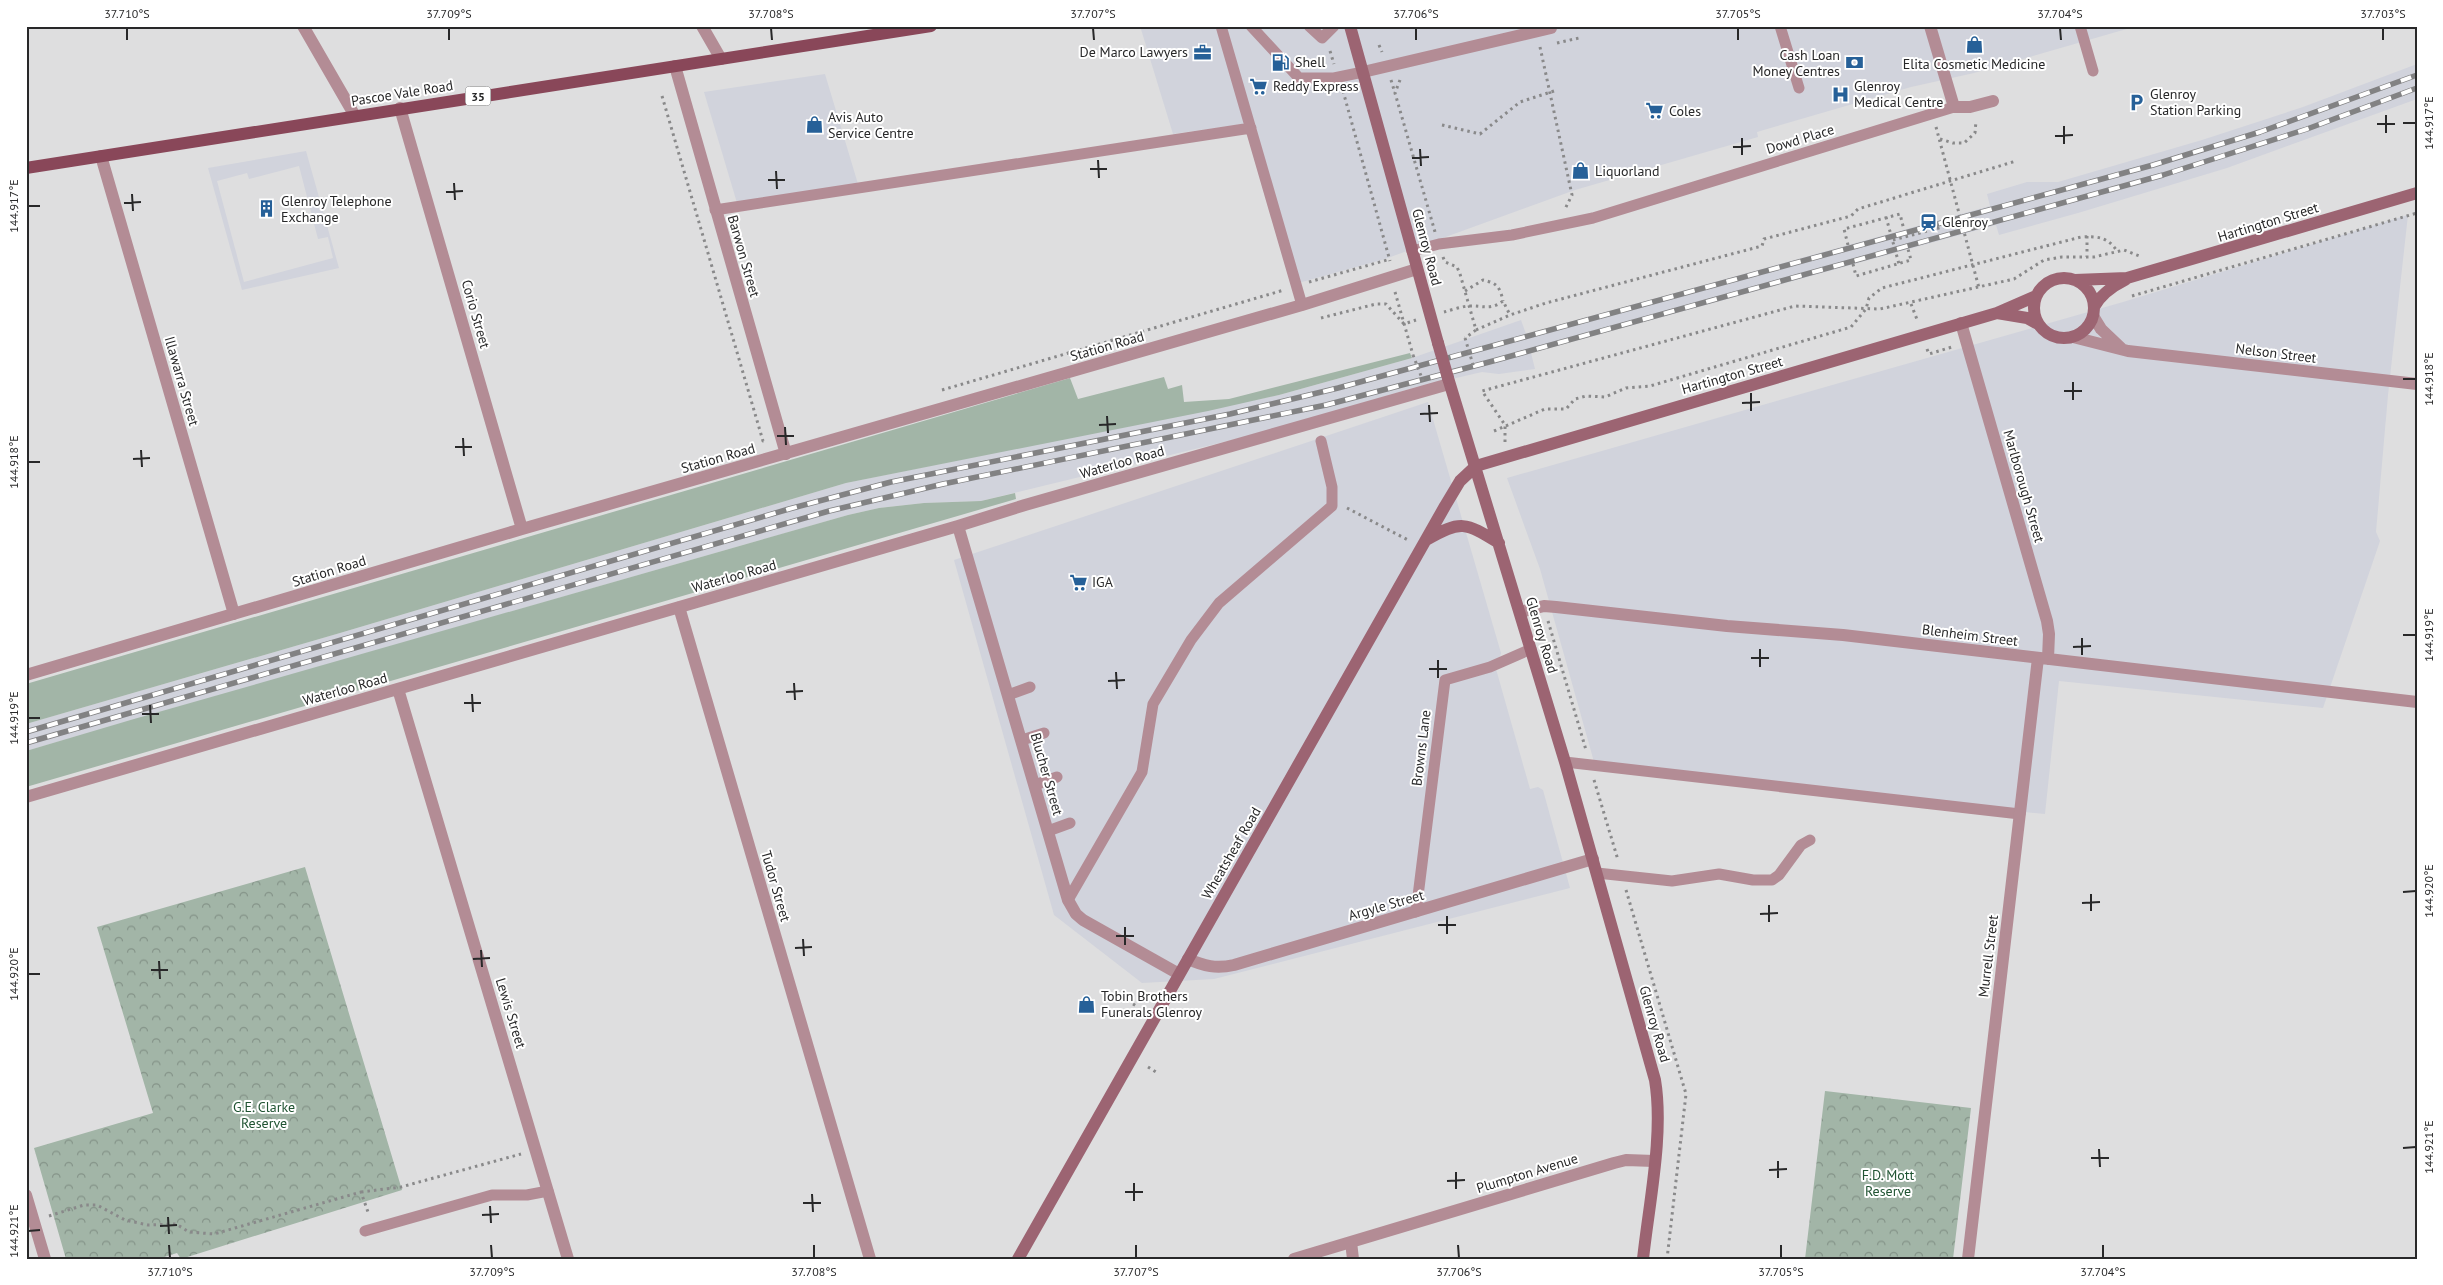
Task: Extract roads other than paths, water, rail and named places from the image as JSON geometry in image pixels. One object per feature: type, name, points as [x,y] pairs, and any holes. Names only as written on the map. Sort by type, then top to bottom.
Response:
[{"type":"main road","name":"Pascoe Vale Road","points":[[26,168],[930,26]]},
{"type":"street","points":[[303,26],[355,116]]},
{"type":"street","points":[[702,26],[721,59]]},
{"type":"street","name":"Glenroy Road","points":[[1350,26],[1430,316],[1565,762],[1655,1080],[1658,1101],[1654,1161],[1643,1259]]},
{"type":"street","points":[[1930,26],[1954,106]]},
{"type":"street","points":[[1363,72],[1551,28]]},
{"type":"street","name":"Barwon Street","points":[[676,66],[715,210],[786,454]]},
{"type":"street","name":"Dowd Place","points":[[1954,106],[1977,105],[1993,101]]},
{"type":"street","name":"Corio Street","points":[[400,108],[522,529]]},
{"type":"street","name":"Illawarra Street","points":[[101,156],[234,614]]},
{"type":"street","name":"Hartington Street","points":[[2093,312],[2098,300],[2113,286],[2127,278],[2417,193]]},
{"type":"street","name":"Station Road","points":[[26,675],[522,529],[1302,305],[1417,270]]},
{"type":"street","points":[[2066,278],[2075,280],[2088,291],[2093,312],[2089,325],[2073,337],[2063,339],[2053,337],[2038,324],[2034,305],[2036,296],[2048,282],[2066,278]]},
{"type":"street","name":"Hartington Street","points":[[2075,280],[2127,278]]},
{"type":"street","name":"Hartington Street","points":[[1476,466],[1961,324],[1997,313],[2036,296]]},
{"type":"street","name":"Nelson Street","points":[[2093,312],[2101,329],[2119,347],[2132,352]]},
{"type":"street","name":"Hartington Street","points":[[1997,313],[2027,318],[2038,324]]},
{"type":"street","name":"Marlborough Street","points":[[1961,324],[2046,620],[2049,634],[2043,658]]},
{"type":"street","name":"Nelson Street","points":[[2073,337],[2132,352],[2417,384]]},
{"type":"street","name":"Waterloo Road","points":[[26,797],[1449,381]]},
{"type":"street","name":"Wheatsheaf Road","points":[[1018,1259],[1424,544],[1460,482],[1476,466]]},
{"type":"street","name":"Blucher Street","points":[[958,526],[1068,900],[1083,920],[1179,974]]},
{"type":"street","points":[[1424,544],[1447,528],[1462,526],[1473,528],[1499,543]]},
{"type":"street","name":"Blenheim Street","points":[[1520,612],[1544,606],[1727,626],[1843,635],[2417,702]]},
{"type":"street","name":"Tudor Street","points":[[679,607],[870,1259]]},
{"type":"street","name":"Murrell Street","points":[[1968,1259],[2020,814],[2043,658]]},
{"type":"street","name":"Lewis Street","points":[[398,689],[568,1259]]},
{"type":"street","name":"Argyle Street","points":[[1188,959],[1205,966],[1220,968],[1234,965],[1593,859]]},
{"type":"street","name":"Plumpton Avenue","points":[[1294,1259],[1614,1163],[1626,1160],[1654,1161]]},
{"type":"street","points":[[26,1195],[45,1259]]},
{"type":"street","points":[[1351,1242],[1353,1259]]},
{"type":"lane","points":[[1221,26],[1302,305]]},
{"type":"lane","points":[[1251,26],[1298,78],[1339,77],[1363,72]]},
{"type":"lane","points":[[1310,26],[1322,38],[1334,26]]},
{"type":"lane","points":[[1780,26],[1799,88]]},
{"type":"lane","points":[[2080,26],[2093,72]]},
{"type":"lane","name":"Dowd Place","points":[[1412,251],[1439,244],[1467,242],[1593,218],[1954,106]]},
{"type":"lane","points":[[715,210],[1251,128]]},
{"type":"lane","points":[[1068,900],[1142,772],[1153,704],[1191,640],[1219,603],[1332,506],[1332,487],[1321,441]]},
{"type":"lane","name":"Browns Lane","points":[[1416,912],[1445,680],[1490,667],[1531,649]]},
{"type":"lane","points":[[1008,695],[1030,687]]},
{"type":"lane","points":[[1022,740],[1044,733]]},
{"type":"lane","points":[[1565,762],[2020,814]]},
{"type":"lane","points":[[1035,785],[1057,778]]},
{"type":"lane","points":[[1048,830],[1070,823]]},
{"type":"lane","points":[[1597,873],[1672,881],[1719,874],[1753,880],[1772,880],[1779,876],[1801,845],[1810,840]]},
{"type":"lane","points":[[369,1230],[492,1195],[527,1195],[548,1191]]},
{"type":"railway","points":[[26,732],[789,509],[891,482],[1230,414],[1338,388],[2153,165],[2260,132],[2417,75]]},
{"type":"railway","points":[[26,743],[829,511],[943,484],[1326,405],[1493,361],[2163,175],[2307,129],[2417,88]]},
{"type":"place","name":"Elita Cosmetic Medicine","points":[[1974,44]]},
{"type":"place","name":"De Marco Lawyers","points":[[1202,52]]},
{"type":"place","name":"Shell","points":[[1281,62]]},
{"type":"place","name":"Cash Loan Money Centres","points":[[1854,63]]},
{"type":"place","name":"Reddy Express","points":[[1259,86]]},
{"type":"place","name":"Glenroy Medical Centre","points":[[1840,94]]},
{"type":"place","name":"Glenroy Station Parking","points":[[2136,102]]},
{"type":"place","name":"Coles","points":[[1655,111]]},
{"type":"place","name":"Avis Auto Service Centre","points":[[814,125]]},
{"type":"place","name":"Liquorland","points":[[1581,171]]},
{"type":"place","name":"Glenroy Telephone Exchange","points":[[267,209]]},
{"type":"place","name":"Glenroy","points":[[1928,222]]},
{"type":"place","name":"IGA","points":[[1078,582]]},
{"type":"place","name":"Tobin Brothers Funerals Glenroy","points":[[1087,1004]]},
{"type":"park label","name":"G.E. Clarke Reserve","points":[[264,1116]]},
{"type":"park label","name":"F.D. Mott Reserve","points":[[1888,1184]]}]
